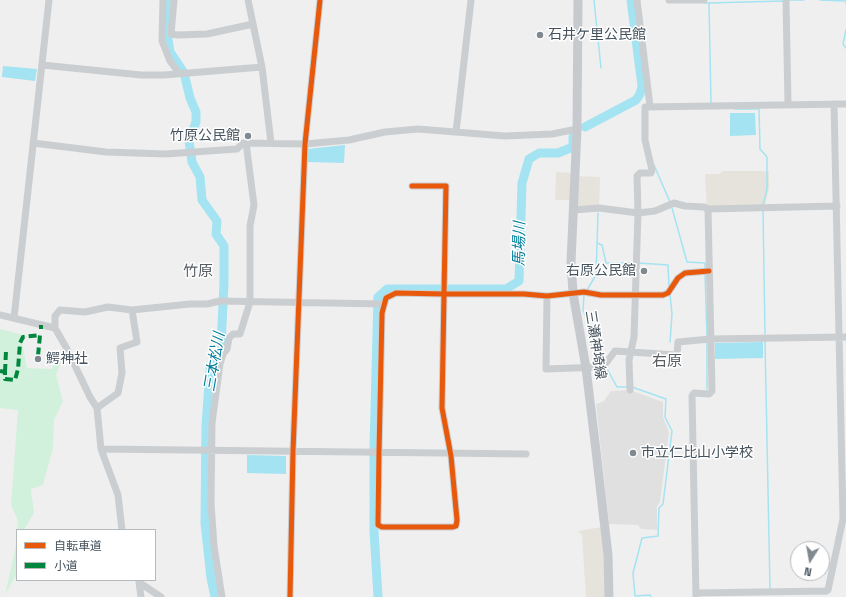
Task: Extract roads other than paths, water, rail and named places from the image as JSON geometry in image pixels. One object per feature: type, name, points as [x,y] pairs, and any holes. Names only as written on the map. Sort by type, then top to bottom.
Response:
[{"type":"main road","name":"三瀬神埼線","points":[[578,0],[577,129],[571,262],[573,293],[586,368],[608,555],[609,597]]},
{"type":"street","points":[[14,318],[49,0]]},
{"type":"street","points":[[163,0],[162,41],[170,61],[179,73]]},
{"type":"street","points":[[174,0],[171,34],[207,34],[253,24]]},
{"type":"street","points":[[248,0],[262,67],[271,143]]},
{"type":"street","points":[[290,597],[293,451],[300,303],[305,144],[320,0]]},
{"type":"street","points":[[456,132],[471,0]]},
{"type":"street","points":[[637,0],[650,106]]},
{"type":"street","points":[[669,0],[704,0]]},
{"type":"street","points":[[786,0],[788,104]]},
{"type":"street","points":[[42,65],[140,75],[262,67]]},
{"type":"street","points":[[708,209],[708,271],[712,391],[709,394],[694,393],[692,396],[696,595],[828,594],[843,519],[843,337],[834,104]]},
{"type":"street","points":[[630,390],[629,360],[634,337],[636,294],[638,213],[637,176],[640,173],[651,173],[652,170],[645,140],[645,107],[846,104]]},
{"type":"street","points":[[33,143],[106,152],[194,152],[237,150],[243,143],[305,144],[349,140],[385,132],[418,129],[505,136],[552,134],[577,129]]},
{"type":"street","points":[[222,597],[214,546],[211,503],[212,423],[220,364],[223,354],[227,349],[229,338],[233,334],[240,334],[250,302],[250,226],[254,205],[246,144]]},
{"type":"street","points":[[412,186],[446,186],[444,286],[444,294],[442,408],[451,456],[456,506],[456,526],[382,527],[378,525],[379,452],[382,313],[386,298],[396,293],[444,294],[547,296],[587,292],[601,295],[663,295],[668,293],[678,278],[685,273],[708,271]]},
{"type":"street","points":[[574,210],[598,208],[638,213],[655,211],[670,204],[700,206],[708,209],[837,206]]},
{"type":"street","points":[[547,296],[546,369],[603,367],[615,351],[677,355],[678,342],[710,339],[843,337]]},
{"type":"street","points":[[122,529],[118,495],[101,449],[98,408],[90,397],[67,349],[55,328],[55,316],[60,310],[85,312],[108,307],[132,310],[224,302],[384,304]]},
{"type":"street","points":[[98,408],[118,392],[122,373],[120,348],[137,342],[132,310]]},
{"type":"street","points":[[0,315],[55,328]]},
{"type":"street","points":[[101,449],[526,454]]},
{"type":"street","points":[[139,581],[141,597]]},
{"type":"street","points":[[139,581],[160,597]]},
{"type":"water","points":[[3,66],[37,69],[35,81],[2,77]]},
{"type":"water","points":[[730,113],[755,113],[756,135],[730,136]]},
{"type":"water","points":[[345,145],[344,163],[307,162],[307,149]]},
{"type":"water","points":[[763,342],[763,358],[715,359],[715,343]]},
{"type":"water","points":[[247,455],[286,456],[286,474],[247,473]]},
{"type":"waterway","name":"三本松川","points":[[169,0],[168,40],[170,52],[184,73],[190,98],[196,112],[196,122],[189,141],[192,162],[200,177],[202,200],[217,221],[216,234],[224,246],[221,345],[210,370],[206,425],[205,523],[211,578],[215,597]]},
{"type":"waterway","points":[[594,0],[601,68]]},
{"type":"waterway","name":"馬場川","points":[[585,127],[636,100],[640,94],[642,86],[631,0]]},
{"type":"waterway","points":[[789,0],[804,0]]},
{"type":"waterway","points":[[820,0],[846,1],[846,4]]},
{"type":"waterway","points":[[709,3],[783,1]]},
{"type":"waterway","points":[[705,3],[709,3],[711,103]]},
{"type":"waterway","points":[[846,30],[843,44],[846,48]]},
{"type":"waterway","points":[[735,109],[759,109],[760,149],[767,157],[767,189],[763,205]]},
{"type":"waterway","name":"馬場川","points":[[378,597],[374,531],[374,447],[378,297],[387,289],[506,289],[519,281],[522,183],[529,159],[539,153],[558,153],[573,147],[573,137]]},
{"type":"waterway","points":[[654,165],[670,202]]},
{"type":"waterway","points":[[672,208],[687,262],[705,263],[705,268]]},
{"type":"waterway","points":[[763,211],[765,334]]},
{"type":"waterway","points":[[587,290],[596,275],[598,213]]},
{"type":"waterway","points":[[597,243],[602,245],[606,263],[634,263]]},
{"type":"waterway","points":[[639,263],[668,265],[669,286]]},
{"type":"waterway","points":[[705,274],[707,336]]},
{"type":"waterway","points":[[670,294],[672,314],[670,342]]},
{"type":"waterway","points":[[584,295],[583,310],[593,334],[592,344],[600,353],[603,362]]},
{"type":"waterway","points":[[765,341],[770,589]]},
{"type":"waterway","points":[[707,343],[707,389]]},
{"type":"waterway","points":[[606,367],[617,387],[627,387]]},
{"type":"waterway","points":[[632,387],[666,399],[665,417],[672,431],[663,504],[659,508],[658,536],[642,538],[633,573],[635,596],[650,595],[651,597]]},
{"type":"place","name":"石井ケ里公民館","points":[[540,35]]},
{"type":"place","name":"竹原公民館","points":[[248,136]]},
{"type":"place","name":"右原公民館","points":[[644,271]]},
{"type":"place","name":"鰐神社","points":[[38,359]]},
{"type":"place","name":"市立仁比山小学校","points":[[633,453]]},
{"type":"district","name":"竹原","points":[[198,272]]},
{"type":"district","name":"右原","points":[[667,362]]}]
